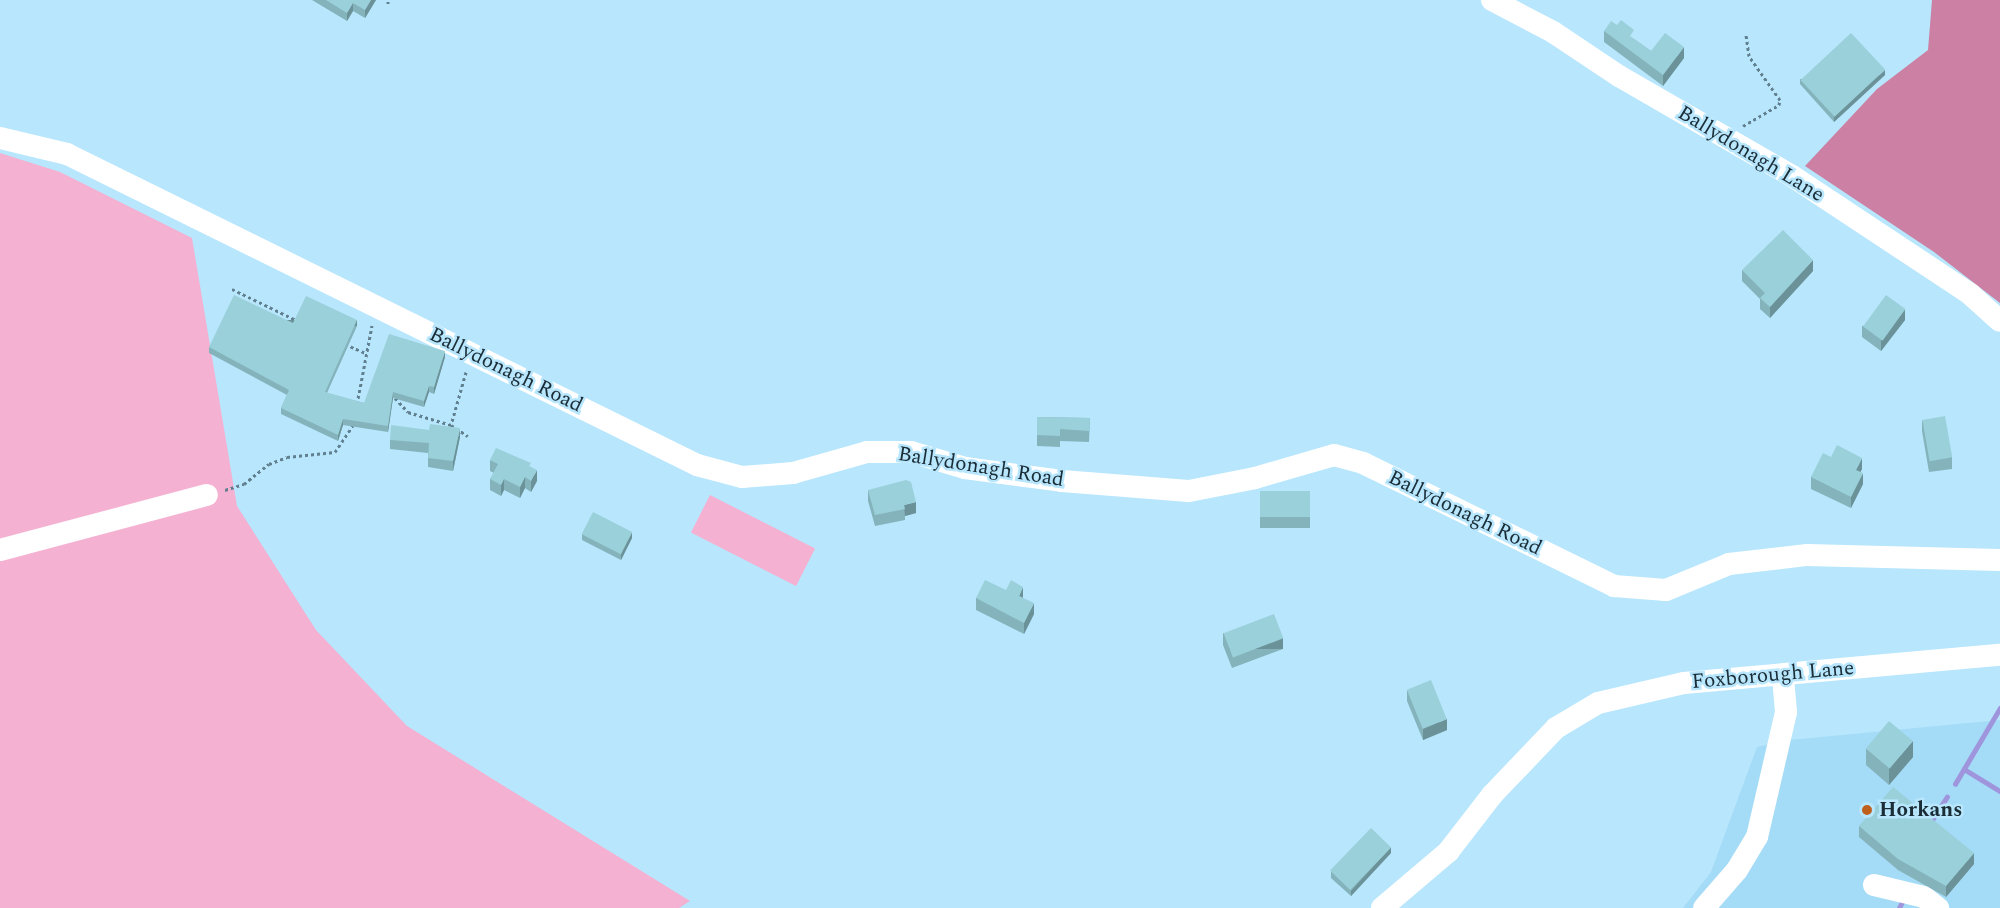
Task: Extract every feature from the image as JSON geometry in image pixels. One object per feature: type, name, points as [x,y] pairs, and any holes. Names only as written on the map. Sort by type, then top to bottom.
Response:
[{"type":"street","name":"Ballydonagh Lane","points":[[1492,0],[1553,32],[1729,139],[1929,266],[1970,294],[2000,321]]},
{"type":"street","name":"Ballydonagh Road","points":[[0,138],[67,154],[697,465],[742,477],[793,473],[867,452],[911,452],[964,468],[1062,481],[1189,491],[1255,478],[1334,454],[1363,463],[1614,586],[1666,590],[1729,564],[1807,555],[2000,560]]},
{"type":"street","points":[[0,550],[207,495]]},
{"type":"street","name":"Foxborough Lane","points":[[1382,908],[1448,852],[1492,795],[1556,728],[1598,703],[1652,688],[2000,655]]},
{"type":"street","points":[[1704,908],[1737,870],[1756,837],[1786,712],[1783,677]]},
{"type":"street","points":[[1874,885],[1924,897],[1938,908]]},
{"type":"path","points":[[1729,139],[1779,105],[1779,100],[1749,56],[1746,36]]},
{"type":"path","points":[[232,289],[304,324]]},
{"type":"path","points":[[357,408],[365,353],[379,307]]},
{"type":"path","points":[[334,339],[365,353]]},
{"type":"path","points":[[451,425],[453,408],[474,354]]},
{"type":"path","points":[[362,378],[369,382]]},
{"type":"path","points":[[392,393],[408,412],[451,425],[468,436]]},
{"type":"path","points":[[207,495],[244,484],[269,464],[287,457],[335,452],[355,417]]},
{"type":"shaded area","points":[[1932,0],[2000,0],[2000,303],[1934,252],[1805,166],[1877,89],[1928,50]]},
{"type":"shaded area","points":[[0,153],[60,172],[192,238],[237,506],[316,630],[407,726],[690,901],[679,908],[0,908]]},
{"type":"shaded area","points":[[710,495],[815,549],[796,586],[691,532]]},
{"type":"shaded area","name":"Horkans","points":[[2000,720],[2000,908],[1683,908],[1711,872],[1757,747],[1790,740]]},
{"type":"building","points":[[326,0],[371,0],[365,10],[353,3],[347,13]]},
{"type":"building","points":[[1621,20],[1634,30],[1630,36],[1651,51],[1665,33],[1684,47],[1663,75],[1604,31],[1611,21],[1617,25]]},
{"type":"building","points":[[1851,33],[1885,70],[1835,117],[1801,80]]},
{"type":"building","points":[[1783,230],[1813,260],[1770,307],[1760,298],[1765,293],[1742,270]]},
{"type":"building","points":[[234,295],[293,323],[306,296],[357,320],[325,392],[364,403],[389,334],[445,351],[434,387],[429,386],[424,401],[393,392],[388,426],[343,419],[338,435],[281,408],[289,390],[209,347]]},
{"type":"building","points":[[1886,295],[1905,309],[1882,341],[1863,327]]},
{"type":"building","points":[[1945,416],[1952,457],[1930,461],[1922,420]]},
{"type":"building","points":[[1037,417],[1090,418],[1089,431],[1060,429],[1060,436],[1037,435]]},
{"type":"building","points":[[430,424],[460,428],[453,461],[428,458],[429,443],[390,440],[391,425],[429,430]]},
{"type":"building","points":[[1837,445],[1862,458],[1856,470],[1863,473],[1851,497],[1811,477],[1823,453],[1831,457]]},
{"type":"building","points":[[496,448],[531,463],[529,466],[537,470],[531,481],[525,477],[520,487],[504,479],[501,485],[490,479],[498,464],[490,460]]},
{"type":"building","points":[[906,480],[911,482],[916,502],[904,505],[905,509],[875,515],[868,490]]},
{"type":"building","points":[[1260,491],[1310,491],[1310,517],[1260,517]]},
{"type":"building","points":[[593,512],[632,532],[621,554],[582,534]]},
{"type":"building","points":[[985,580],[1006,590],[1011,580],[1023,587],[1019,596],[1034,603],[1024,623],[976,598]]},
{"type":"building","points":[[1274,614],[1283,638],[1233,658],[1224,633]]},
{"type":"building","points":[[1431,680],[1447,719],[1423,729],[1407,690]]},
{"type":"building","points":[[1889,721],[1913,741],[1890,769],[1866,749]]},
{"type":"building","points":[[1893,787],[1974,853],[1946,886],[1898,859],[1859,826]]},
{"type":"building","points":[[1371,828],[1391,847],[1350,890],[1330,870]]},
{"type":"waterway","points":[[1955,784],[2000,708]]},
{"type":"waterway","points":[[1964,769],[2000,791]]},
{"type":"waterway","points":[[1930,823],[1947,797]]},
{"type":"waterway","points":[[1899,908],[1903,900]]},
{"type":"place","name":"Horkans","points":[[1867,810]]}]
